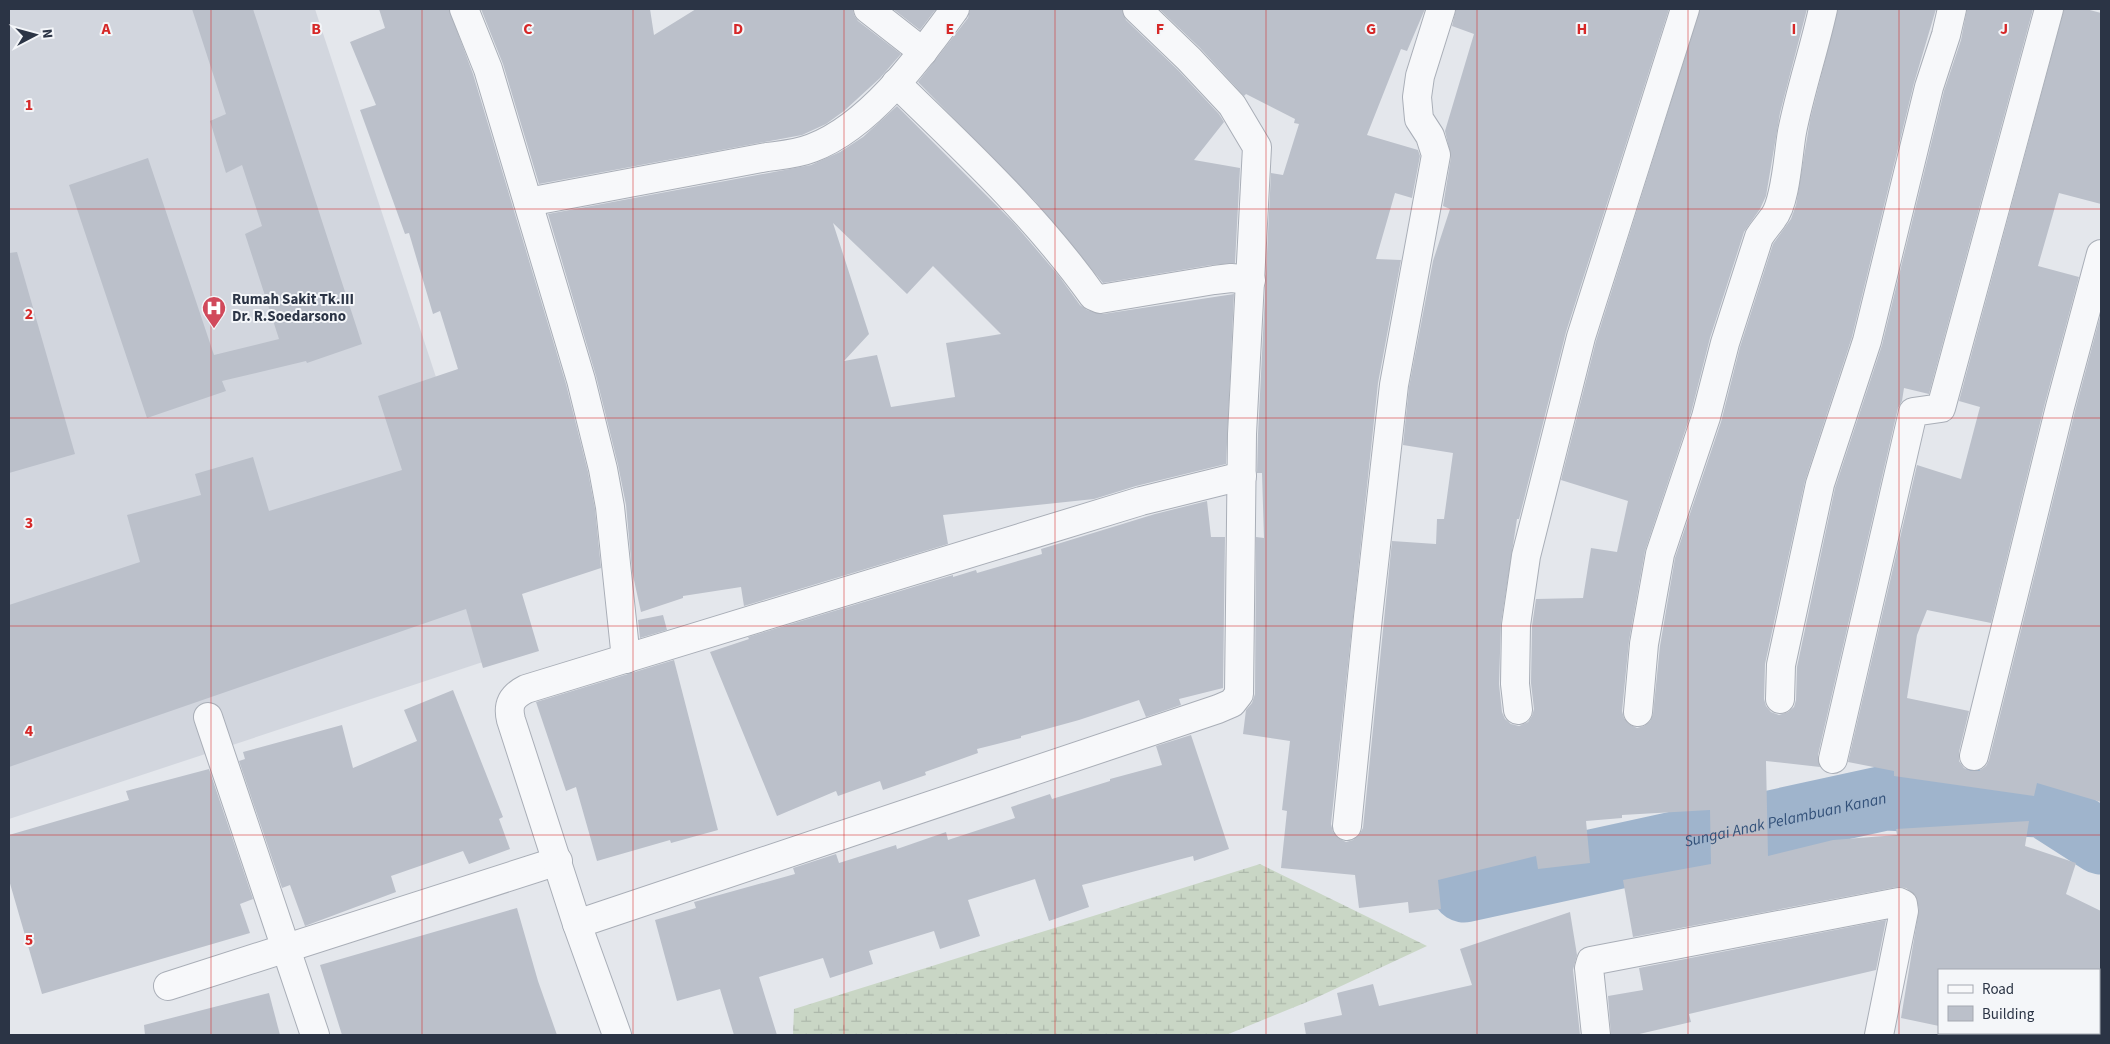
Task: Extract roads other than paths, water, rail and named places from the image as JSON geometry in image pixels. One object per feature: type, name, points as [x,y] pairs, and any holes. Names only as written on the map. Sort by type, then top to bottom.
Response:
[{"type":"street","points":[[464,9],[488,69],[573,348],[603,470],[610,508],[626,659]]},
{"type":"street","points":[[868,9],[922,52]]},
{"type":"street","points":[[528,202],[804,151],[828,141],[845,131],[896,83],[956,9]]},
{"type":"street","points":[[577,924],[1232,703],[1239,694],[1242,476],[1257,147],[1232,105],[1190,59],[1137,9]]},
{"type":"street","points":[[1347,826],[1394,385],[1436,155],[1430,136],[1419,119],[1417,97],[1420,76],[1441,9]]},
{"type":"street","points":[[1518,710],[1515,684],[1516,625],[1526,556],[1581,337],[1685,9]]},
{"type":"street","points":[[1638,712],[1644,644],[1660,554],[1706,417],[1725,343],[1759,237],[1768,223],[1774,218],[1781,197],[1792,133],[1823,9]]},
{"type":"street","points":[[1780,699],[1781,665],[1820,484],[1867,341],[1929,87],[1946,35],[1952,9]]},
{"type":"street","points":[[1833,759],[1913,412],[1941,408],[2049,9]]},
{"type":"street","points":[[896,83],[996,179],[1043,231],[1093,296],[1100,299],[1231,278],[1251,280]]},
{"type":"street","points":[[1974,756],[2060,407],[2101,254]]},
{"type":"street","points":[[618,1035],[577,924],[511,720],[510,703],[515,694],[526,689],[1141,501],[1242,476]]},
{"type":"street","points":[[208,717],[315,1035]]},
{"type":"street","points":[[168,986],[558,861]]},
{"type":"street","points":[[1596,1035],[1589,968],[1591,961],[1899,902],[1903,904],[1904,911],[1879,1035]]},
{"type":"waterway","name":"Sungai Anak Pelambuan Kanan","points":[[1464,890],[1885,798],[2043,805],[2101,842]]},
{"type":"place","name":"Rumah Sakit Tk.III Dr. R.Soedarsono","points":[[214,329]]}]
